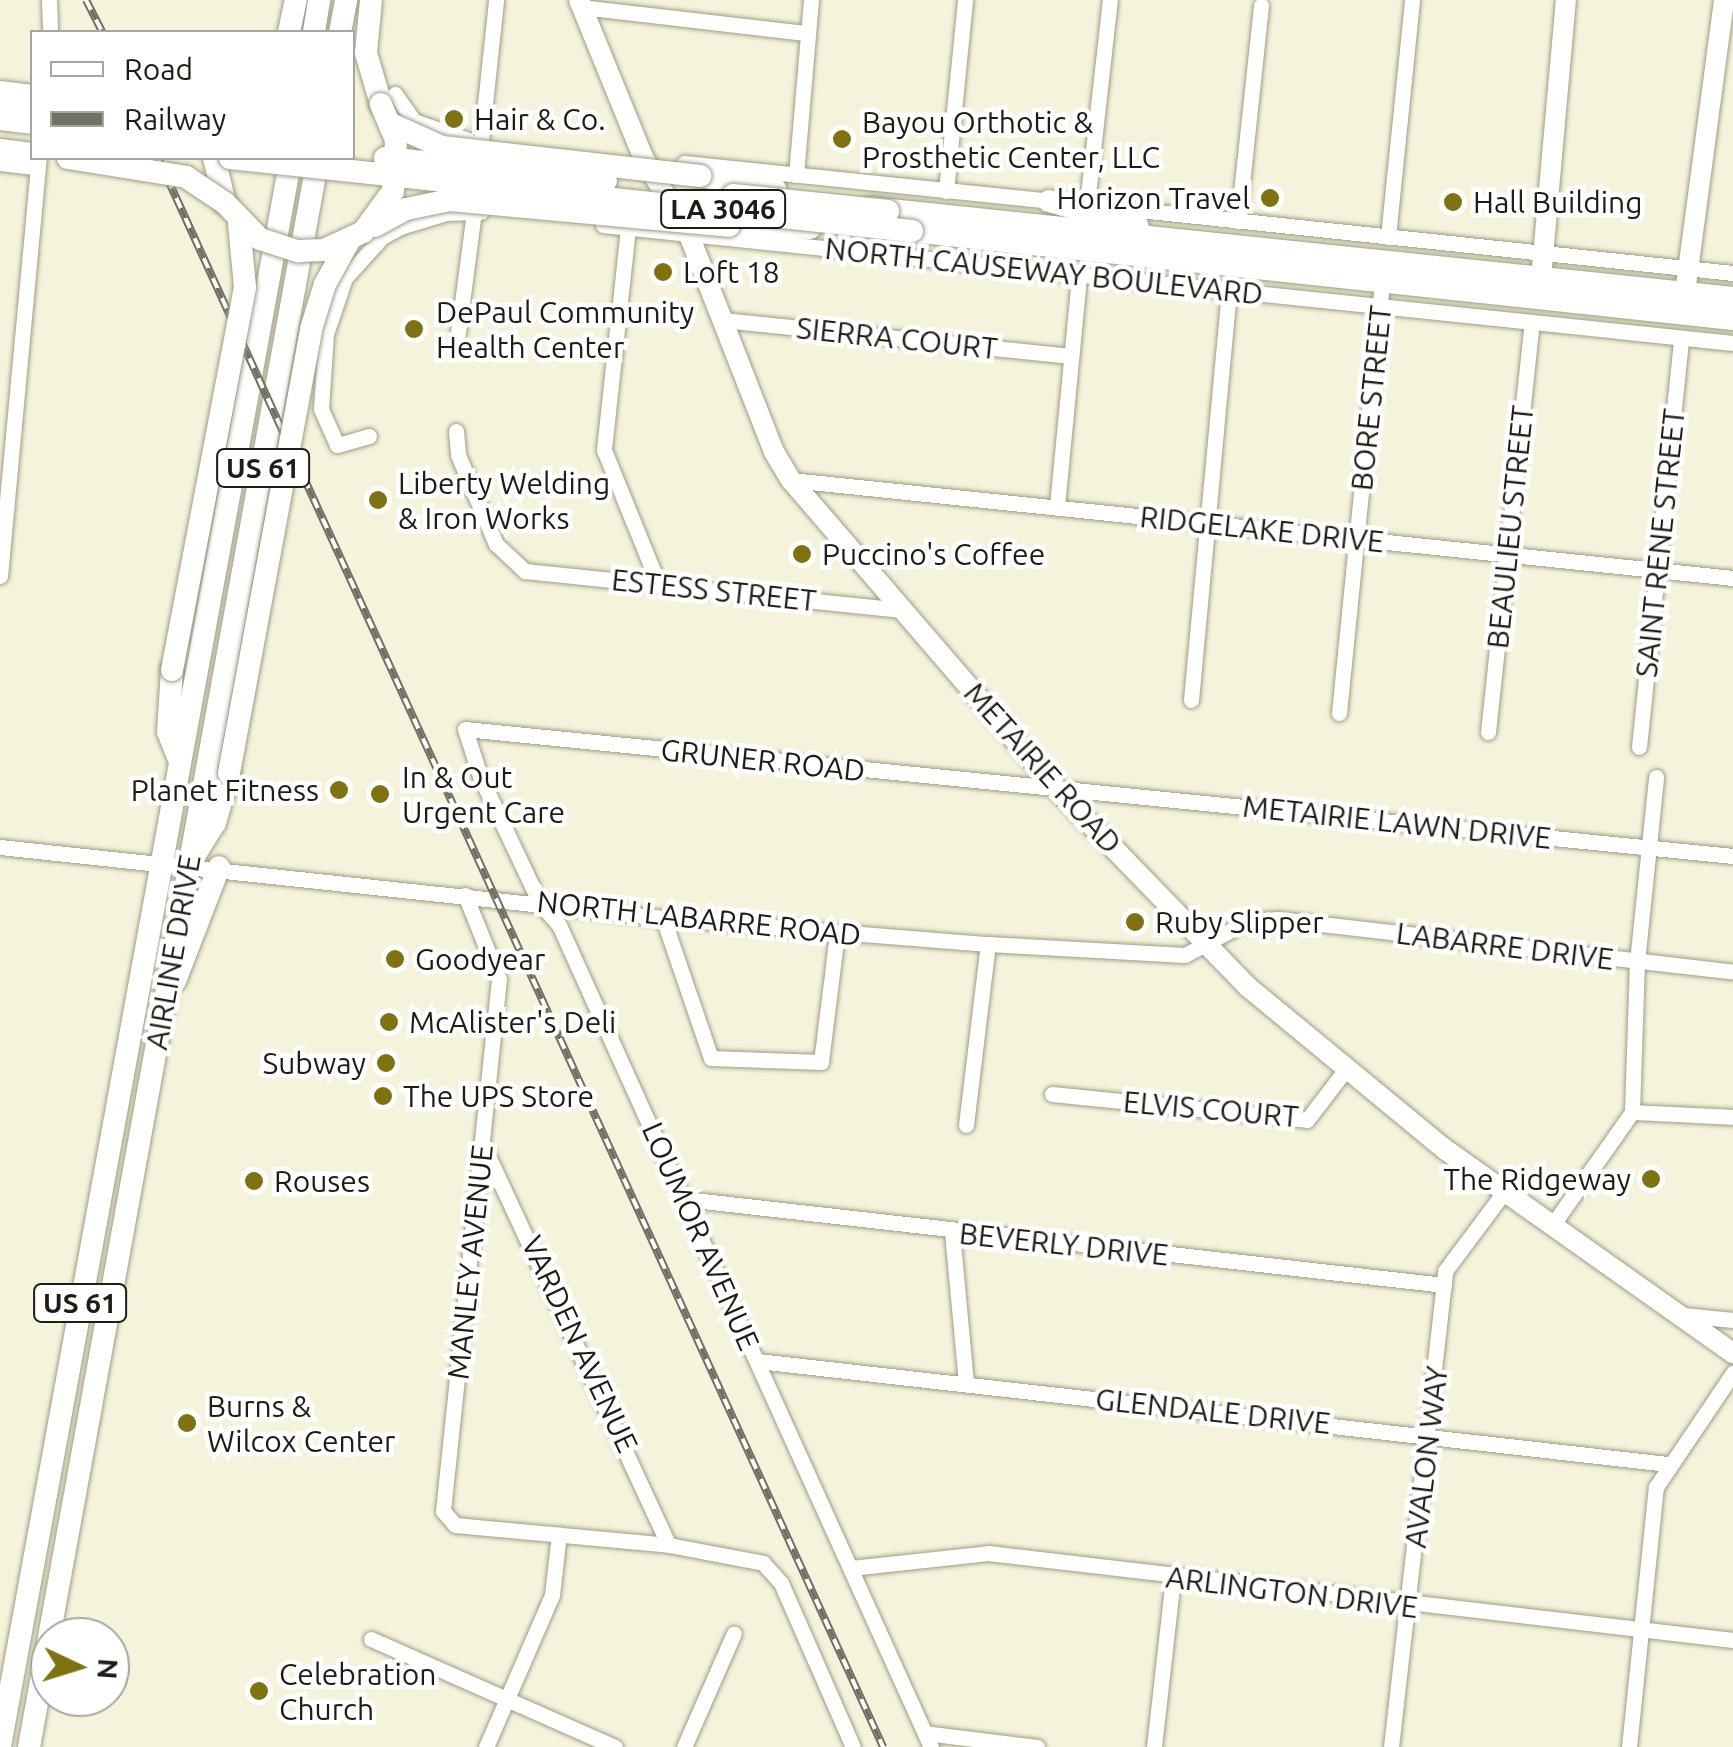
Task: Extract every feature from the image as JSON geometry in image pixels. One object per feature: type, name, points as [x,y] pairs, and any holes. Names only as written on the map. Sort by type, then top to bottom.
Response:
[{"type":"highway","points":[[289,30],[296,0]]},
{"type":"highway","points":[[314,30],[318,0]]},
{"type":"highway","points":[[340,30],[346,0]]},
{"type":"highway","points":[[189,864],[215,823],[229,772],[314,316],[356,237],[393,191],[398,157],[389,107],[366,53],[371,0]]},
{"type":"highway","points":[[355,81],[442,147],[700,176],[888,220]]},
{"type":"highway","points":[[0,101],[30,104]]},
{"type":"highway","points":[[0,119],[30,123]]},
{"type":"highway","points":[[0,135],[30,138]]},
{"type":"highway","points":[[0,150],[30,158]]},
{"type":"highway","name":"NORTH CAUSEWAY BOULEVARD","points":[[355,155],[888,220]]},
{"type":"highway","points":[[84,160],[169,171],[224,202]]},
{"type":"highway","points":[[214,160],[224,202],[239,223],[260,240],[298,251],[356,237],[406,210],[450,200],[728,226],[888,220]]},
{"type":"highway","name":"NORTH CAUSEWAY BOULEVARD","points":[[251,160],[888,220],[1169,240],[1570,301],[1733,319]]},
{"type":"highway","name":"AIRLINE DRIVE","points":[[0,1746],[292,160]]},
{"type":"highway","name":"AIRLINE DRIVE","points":[[28,1747],[318,160]]},
{"type":"highway","points":[[1049,201],[1169,240]]},
{"type":"highway","name":"NORTH CAUSEWAY BOULEVARD","points":[[913,222],[1383,272],[1541,278],[1733,298]]},
{"type":"highway","points":[[180,763],[168,732],[172,670],[245,287],[239,223]]},
{"type":"highway","points":[[165,996],[198,931],[219,868]]},
{"type":"highway","points":[[112,1132],[108,1201],[112,1215],[125,1218]]},
{"type":"highway","points":[[28,1596],[56,1602]]},
{"type":"main road","points":[[1566,0],[1541,278],[1552,296],[1570,301]]},
{"type":"main road","points":[[1631,308],[1664,306],[1685,294],[1724,0]]},
{"type":"main road","name":"METAIRIE ROAD","points":[[580,4],[644,159],[689,235],[791,480],[1061,794],[1208,945],[1346,1070],[1551,1227],[1682,1314],[1733,1353]]},
{"type":"street","points":[[49,0],[50,30]]},
{"type":"street","points":[[458,333],[496,0]]},
{"type":"street","points":[[796,175],[811,0]]},
{"type":"street","points":[[946,191],[965,0]]},
{"type":"street","points":[[1086,204],[1110,0]]},
{"type":"street","points":[[1388,237],[1412,0]]},
{"type":"street","points":[[580,4],[808,33]]},
{"type":"street","points":[[1238,221],[1261,5]]},
{"type":"street","points":[[0,88],[30,92]]},
{"type":"street","points":[[389,107],[414,122],[480,142],[1733,273]]},
{"type":"street","points":[[0,163],[36,160],[0,576]]},
{"type":"street","name":"NORTH CAUSEWAY BOULEVARD","points":[[369,436],[337,446],[321,409],[335,298],[382,237],[421,219],[474,212],[1079,278],[1733,343]]},
{"type":"street","points":[[628,228],[604,450],[658,584]]},
{"type":"street","name":"BORE STREET","points":[[1339,713],[1383,272]]},
{"type":"street","points":[[1057,506],[1079,278]]},
{"type":"street","points":[[1192,700],[1229,292]]},
{"type":"street","name":"SIERRA COURT","points":[[723,320],[1071,356]]},
{"type":"street","name":"BEAULIEU STREET","points":[[1488,732],[1532,322]]},
{"type":"street","name":"SAINT RENE STREET","points":[[1639,747],[1682,338]]},
{"type":"street","name":"ESTESS STREET","points":[[456,431],[458,455],[496,544],[525,572],[904,610]]},
{"type":"street","name":"RIDGELAKE DRIVE","points":[[791,480],[1733,578]]},
{"type":"street","name":"GRUNER ROAD","points":[[465,729],[1061,794]]},
{"type":"street","name":"LOUMOR AVENUE","points":[[465,729],[540,903],[560,925],[928,1740]]},
{"type":"street","points":[[1551,1227],[1632,1112],[1637,962],[1656,778]]},
{"type":"street","name":"METAIRIE LAWN DRIVE","points":[[1061,794],[1088,790],[1733,856]]},
{"type":"street","name":"NORTH LABARRE ROAD","points":[[0,847],[163,861],[663,918],[988,944],[1185,955],[1248,921],[1278,919]]},
{"type":"street","name":"MANLEY AVENUE","points":[[465,896],[500,979],[445,1516],[454,1525],[559,1534]]},
{"type":"street","points":[[663,918],[704,1051],[728,1060],[820,1062],[837,933]]},
{"type":"street","name":"LABARRE DRIVE","points":[[1278,919],[1733,972]]},
{"type":"street","points":[[966,1125],[988,944]]},
{"type":"street","name":"ELVIS COURT","points":[[1052,1094],[1307,1120],[1346,1070]]},
{"type":"street","points":[[1632,1112],[1733,1117]]},
{"type":"street","name":"VARDEN AVENUE","points":[[483,1145],[670,1545]]},
{"type":"street","points":[[1444,1285],[1447,1268],[1504,1192]]},
{"type":"street","name":"BEVERLY DRIVE","points":[[684,1200],[1444,1285]]},
{"type":"street","points":[[952,1232],[966,1382]]},
{"type":"street","name":"AVALON WAY","points":[[1391,1747],[1430,1435],[1444,1285]]},
{"type":"street","points":[[1682,1314],[1733,1320]]},
{"type":"street","name":"GLENDALE DRIVE","points":[[758,1362],[1430,1435],[1664,1470]]},
{"type":"street","points":[[1629,1747],[1664,1470],[1733,1373]]},
{"type":"street","points":[[486,1747],[552,1595],[559,1534],[670,1545],[763,1563],[781,1583],[854,1747]]},
{"type":"street","name":"ARLINGTON DRIVE","points":[[851,1568],[971,1552],[1408,1607],[1733,1640]]},
{"type":"street","points":[[1154,1747],[1173,1577]]},
{"type":"street","points":[[684,1747],[734,1633]]},
{"type":"street","points":[[371,1639],[615,1747]]},
{"type":"street","points":[[928,1740],[1038,1747]]},
{"type":"railway","points":[[86,0],[101,30]]},
{"type":"railway","points":[[159,160],[883,1747]]},
{"type":"place","name":"Hair & Co.","points":[[454,119]]},
{"type":"place","name":"Bayou Orthotic & Prosthetic Center, LLC","points":[[842,139]]},
{"type":"place","name":"Horizon Travel","points":[[1270,198]]},
{"type":"place","name":"Hall Building","points":[[1453,202]]},
{"type":"place","name":"Loft 18","points":[[663,272]]},
{"type":"place","name":"DePaul Community Health Center","points":[[414,329]]},
{"type":"place","name":"Liberty Welding & Iron Works","points":[[378,500]]},
{"type":"place","name":"Puccino's Coffee","points":[[802,554]]},
{"type":"place","name":"Planet Fitness","points":[[339,790]]},
{"type":"place","name":"In & Out Urgent Care","points":[[380,794]]},
{"type":"place","name":"Ruby Slipper","points":[[1135,922]]},
{"type":"place","name":"Goodyear","points":[[395,959]]},
{"type":"place","name":"McAlister's Deli","points":[[389,1022]]},
{"type":"place","name":"Subway","points":[[386,1063]]},
{"type":"place","name":"The UPS Store","points":[[383,1096]]},
{"type":"place","name":"The Ridgeway","points":[[1651,1179]]},
{"type":"place","name":"Rouses","points":[[254,1181]]},
{"type":"place","name":"Burns & Wilcox Center","points":[[187,1423]]},
{"type":"place","name":"Celebration Church","points":[[259,1691]]}]
